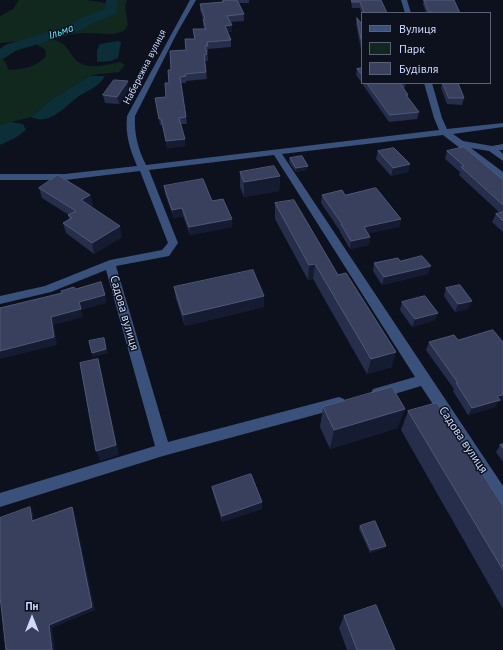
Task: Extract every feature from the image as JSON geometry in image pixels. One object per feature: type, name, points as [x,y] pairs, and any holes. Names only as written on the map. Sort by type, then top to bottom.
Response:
[{"type":"street","name":"Набережна вулиця","points":[[110,264],[165,253],[173,243],[143,168],[135,152],[129,130],[131,116],[174,33],[193,0]]},
{"type":"street","points":[[404,0],[408,12]]},
{"type":"street","points":[[428,84],[438,118],[444,131],[503,177]]},
{"type":"street","points":[[0,177],[65,177],[503,124]]},
{"type":"street","points":[[462,144],[492,149],[503,147]]},
{"type":"street","points":[[492,149],[503,158]]},
{"type":"street","name":"Садова вулиця","points":[[276,152],[503,499]]},
{"type":"street","name":"Садова вулиця","points":[[0,300],[47,289],[110,264],[163,450]]},
{"type":"street","points":[[0,500],[163,450],[424,380]]},
{"type":"green space","points":[[19,0],[88,0],[111,4],[115,0],[127,0],[125,6],[128,25],[124,31],[113,34],[81,33],[0,43],[0,16],[13,9]]},
{"type":"green space","points":[[47,39],[60,42],[77,61],[82,64],[96,66],[120,62],[125,65],[119,72],[90,76],[55,97],[31,117],[0,125],[0,52],[9,70],[29,67],[38,63],[46,56],[45,49],[37,45],[39,41]]},
{"type":"water","points":[[118,41],[121,42],[118,58],[111,61],[97,62],[97,50],[100,44]]},
{"type":"water","points":[[90,76],[105,76],[99,84],[79,96],[55,115],[44,119],[31,117],[55,97]]},
{"type":"water","points":[[11,122],[23,124],[26,130],[15,138],[0,145],[0,125]]},
{"type":"building","points":[[223,0],[237,0],[244,14],[227,16],[232,25],[225,26],[231,40],[207,42],[208,46],[205,46],[207,54],[204,55],[206,72],[185,74],[186,76],[180,77],[186,117],[179,118],[185,139],[166,141],[161,118],[159,119],[155,98],[166,97],[165,83],[169,83],[168,70],[171,70],[170,51],[186,50],[185,39],[195,39],[193,29],[206,29],[203,19],[205,19],[200,4],[223,2]]},
{"type":"building","points":[[352,0],[381,0],[387,12],[364,12],[360,2],[352,2]]},
{"type":"building","points":[[424,0],[454,0],[460,12],[432,12],[429,12]]},
{"type":"building","points":[[357,18],[361,23],[361,39]]},
{"type":"building","points":[[361,68],[361,74],[357,69]]},
{"type":"building","points":[[114,80],[128,81],[117,97],[103,95]]},
{"type":"building","points":[[368,84],[401,84],[408,95],[406,95],[419,112],[390,115]]},
{"type":"building","points":[[443,84],[458,84],[464,98],[449,98]]},
{"type":"building","points":[[464,147],[503,180],[503,205],[461,167],[464,166],[447,151]]},
{"type":"building","points":[[394,148],[410,164],[393,168],[378,151]]},
{"type":"building","points":[[302,156],[308,166],[296,168],[290,158]]},
{"type":"building","points":[[274,166],[280,176],[244,182],[240,172]]},
{"type":"building","points":[[58,175],[90,195],[81,200],[120,226],[92,243],[63,223],[72,218],[68,215],[76,211],[39,188]]},
{"type":"building","points":[[203,179],[212,201],[223,199],[232,219],[189,227],[182,208],[172,210],[164,186]]},
{"type":"building","points":[[376,188],[401,219],[364,227],[370,237],[351,241],[342,224],[322,195],[342,190],[345,195]]},
{"type":"building","points":[[294,200],[338,275],[346,273],[396,352],[371,359],[315,264],[309,265],[275,203]]},
{"type":"building","points":[[503,212],[503,221],[496,214]]},
{"type":"building","points":[[422,256],[431,266],[384,277],[374,263],[398,258],[400,261]]},
{"type":"building","points":[[253,270],[264,296],[183,315],[174,287]]},
{"type":"building","points":[[101,282],[105,295],[79,302],[81,309],[51,317],[54,337],[0,351],[0,308],[62,293],[61,291],[74,287],[75,289]]},
{"type":"building","points":[[460,285],[472,301],[458,304],[446,288]]},
{"type":"building","points":[[425,296],[438,313],[415,319],[402,302]]},
{"type":"building","points":[[493,330],[503,342],[503,395],[497,396],[500,400],[472,408],[456,383],[458,383],[429,342],[454,335],[458,340]]},
{"type":"building","points":[[104,338],[106,349],[92,353],[89,341]]},
{"type":"building","points":[[98,359],[116,445],[96,451],[80,363]]},
{"type":"building","points":[[392,387],[405,409],[334,430],[323,407]]},
{"type":"building","points":[[437,403],[503,506],[503,570],[408,411]]},
{"type":"building","points":[[251,474],[262,502],[222,516],[212,487]]},
{"type":"building","points":[[30,507],[32,521],[72,507],[92,607],[49,625],[52,650],[6,650],[0,596],[0,518]]},
{"type":"building","points":[[375,521],[386,546],[371,550],[360,526]]},
{"type":"building","points":[[376,605],[395,650],[357,650],[344,616]]},
{"type":"waterway","name":"Ільма","points":[[0,55],[10,48],[70,30],[88,20],[111,11],[112,0]]}]
